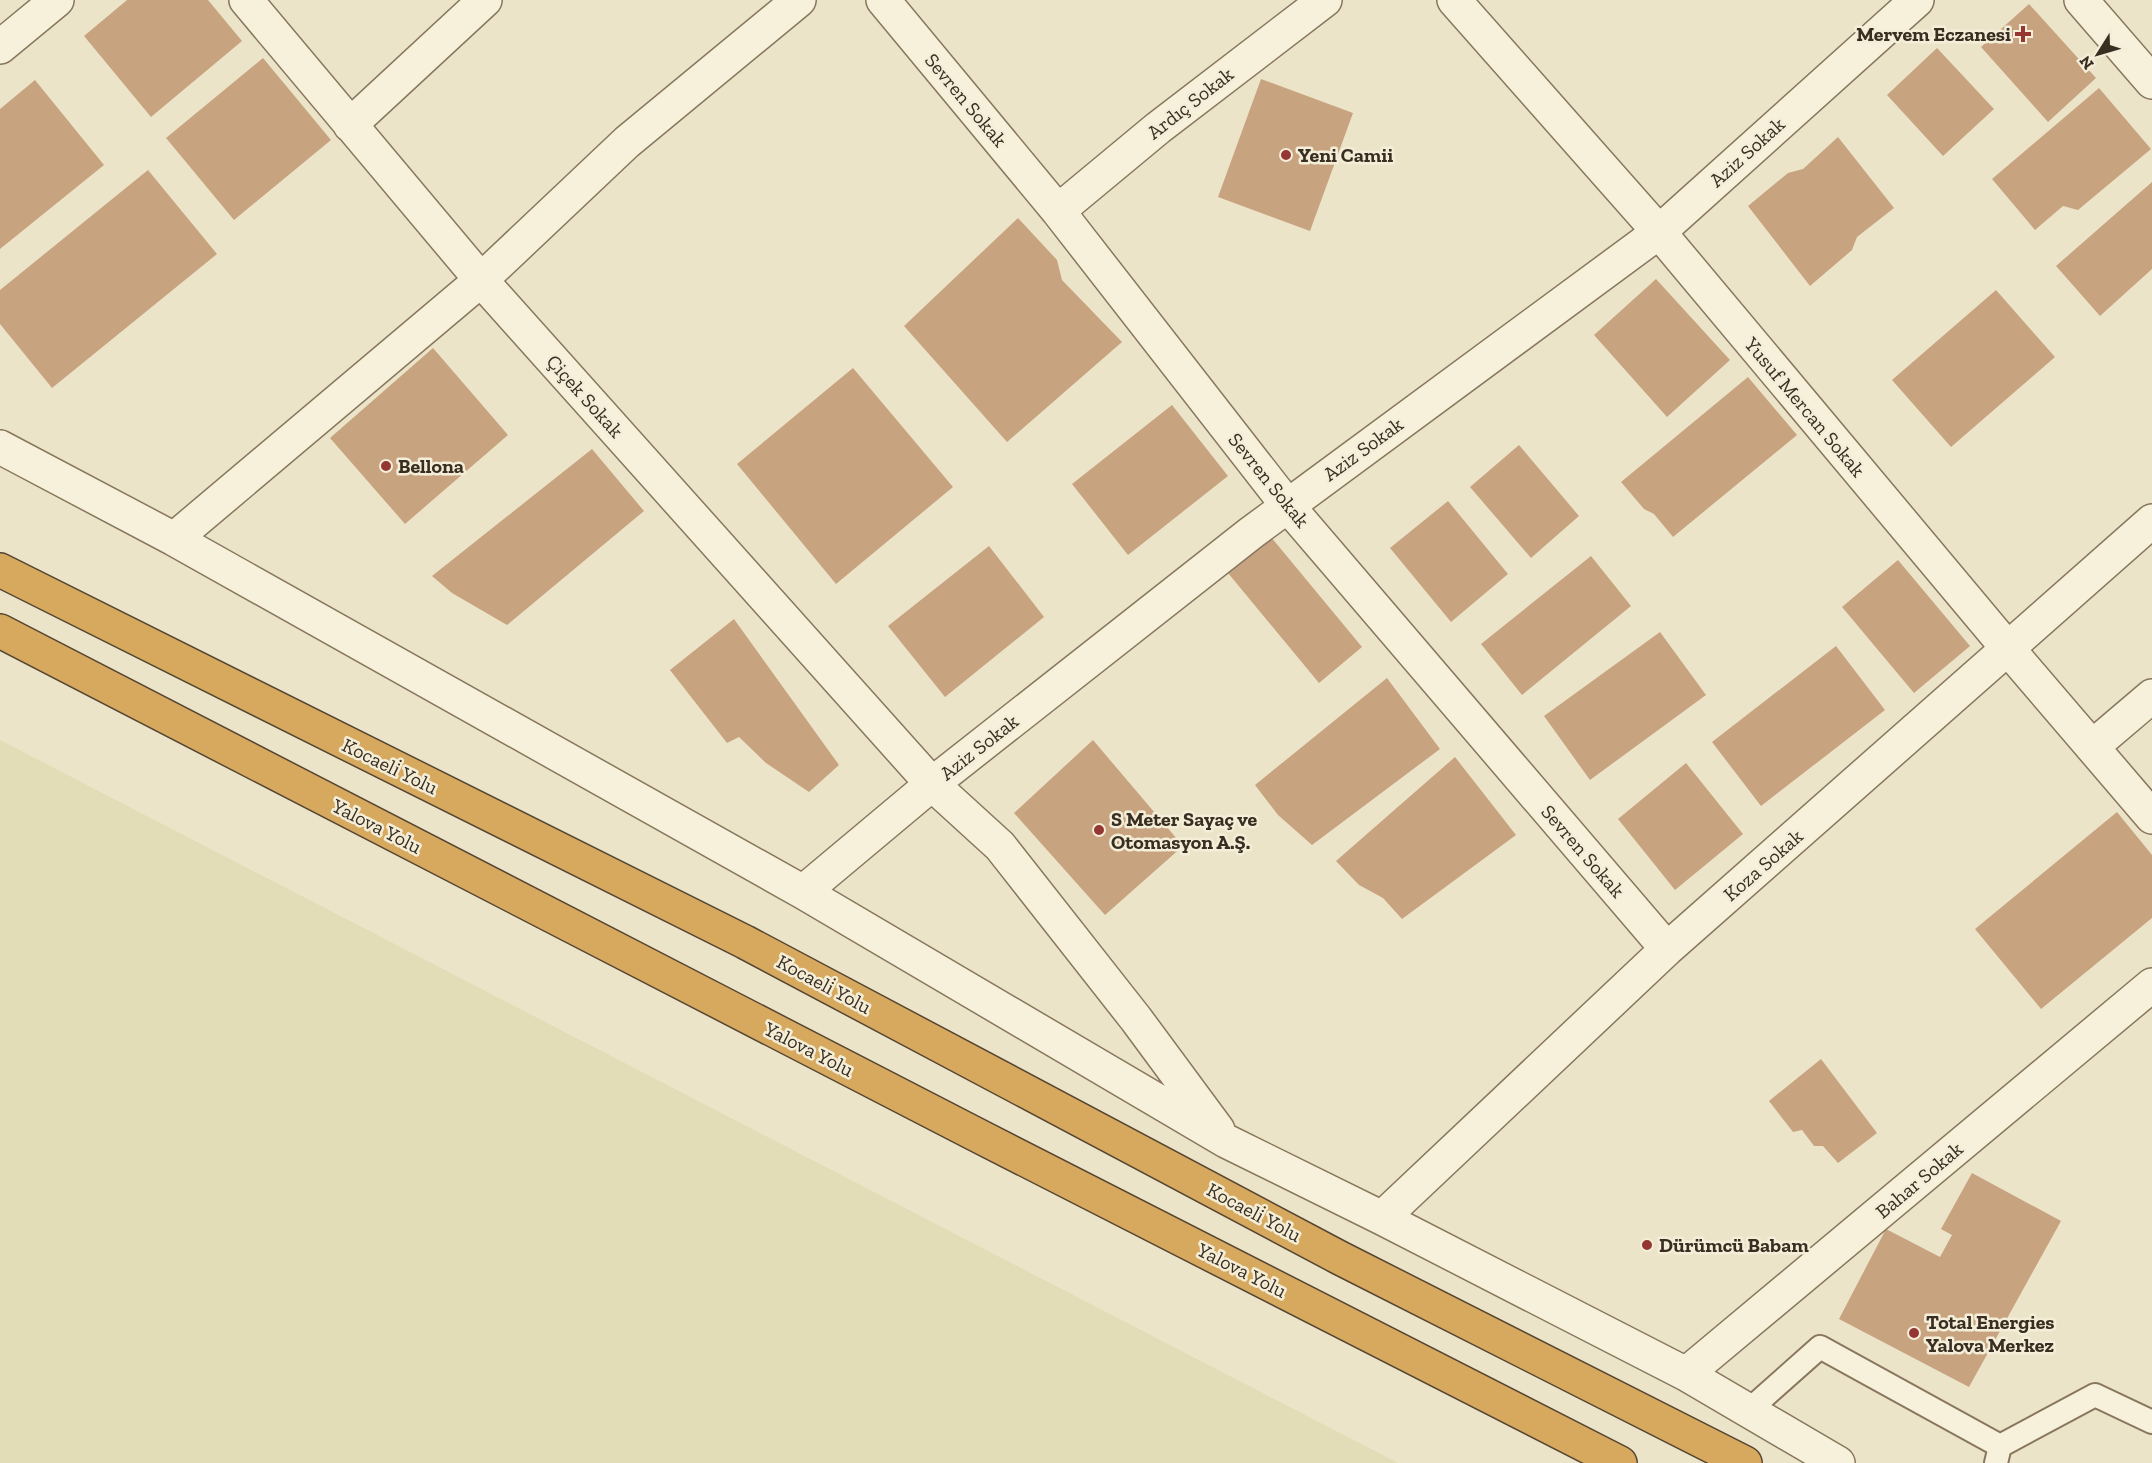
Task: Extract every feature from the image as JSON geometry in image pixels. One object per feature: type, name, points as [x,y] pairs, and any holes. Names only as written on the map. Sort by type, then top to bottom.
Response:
[{"type":"highway","name":"Kocaeli̇ Yolu","points":[[0,570],[745,942],[1340,1258],[1745,1463]]},
{"type":"highway","name":"Yalova Yolu","points":[[0,631],[964,1129],[1620,1463]]},
{"type":"street","points":[[0,47],[57,0]]},
{"type":"street","name":"Çiçek Sokak","points":[[246,0],[481,280],[932,784],[1000,846],[1136,1018],[1227,1141]]},
{"type":"street","points":[[350,125],[485,0]]},
{"type":"street","points":[[174,539],[481,280],[627,142],[799,0]]},
{"type":"street","name":"Sevren Sokak","points":[[883,0],[1058,211],[1287,505],[1667,949]]},
{"type":"street","name":"Ardıç Sokak","points":[[1058,211],[1158,128],[1326,0]]},
{"type":"street","name":"Yusuf Mercan Sokak","points":[[1454,0],[1659,232],[2152,817]]},
{"type":"street","name":"Aziz Sokak","points":[[803,892],[932,784],[1287,505],[1659,232],[1917,0]]},
{"type":"street","points":[[2081,0],[2142,48],[2152,82]]},
{"type":"street","points":[[0,447],[174,539],[803,892],[1227,1141],[1686,1374],[1838,1463]]},
{"type":"street","name":"Koza Sokak","points":[[1382,1218],[1667,949],[2152,522]]},
{"type":"street","points":[[2092,747],[2152,696]]},
{"type":"street","name":"Bahar Sokak","points":[[1686,1374],[2152,985]]},
{"type":"lane","points":[[1748,1411],[1820,1347],[1998,1454],[2095,1395],[2152,1422]]},
{"type":"shaded area","points":[[0,740],[1398,1463],[0,1463]]},
{"type":"building","points":[[127,0],[208,0],[242,41],[151,117],[84,36]]},
{"type":"building","points":[[2029,4],[2096,78],[2048,122],[1981,47]]},
{"type":"building","points":[[1937,48],[1994,109],[1943,156],[1887,95]]},
{"type":"building","points":[[263,58],[331,140],[234,220],[166,138]]},
{"type":"building","name":"Yeni Camii","points":[[1261,79],[1353,113],[1310,231],[1218,197]]},
{"type":"building","points":[[35,80],[104,165],[0,249],[0,109]]},
{"type":"building","points":[[2099,88],[2151,149],[2078,210],[2063,206],[2035,230],[1992,179]]},
{"type":"building","points":[[1838,137],[1894,208],[1857,237],[1852,250],[1810,286],[1748,206],[1788,173],[1803,169]]},
{"type":"building","points":[[148,170],[217,254],[52,388],[0,324],[0,290]]},
{"type":"building","points":[[2152,182],[2152,269],[2100,316],[2056,266]]},
{"type":"building","points":[[1018,218],[1057,260],[1062,280],[1122,342],[1007,442],[904,326]]},
{"type":"building","points":[[1656,279],[1730,360],[1667,417],[1594,335]]},
{"type":"building","points":[[1996,290],[2055,357],[1951,447],[1892,380]]},
{"type":"building","points":[[433,348],[508,435],[405,524],[330,438]]},
{"type":"building","points":[[853,368],[953,487],[836,584],[737,464]]},
{"type":"building","points":[[1748,377],[1797,435],[1673,537],[1654,514],[1644,509],[1621,482]]},
{"type":"building","points":[[1172,405],[1228,476],[1128,555],[1072,484]]},
{"type":"building","points":[[1519,445],[1579,516],[1531,558],[1470,487]]},
{"type":"building","points":[[592,449],[644,511],[507,625],[452,593],[432,576]]},
{"type":"building","points":[[1448,501],[1508,574],[1451,622],[1390,548]]},
{"type":"building","points":[[1271,537],[1362,647],[1319,683],[1228,573]]},
{"type":"building","points":[[989,546],[1044,617],[945,697],[888,626]]},
{"type":"building","points":[[1591,556],[1631,606],[1522,695],[1481,644]]},
{"type":"building","points":[[1898,560],[1970,646],[1914,693],[1842,607]]},
{"type":"building","points":[[734,619],[839,765],[809,792],[766,763],[739,737],[727,743],[670,670]]},
{"type":"building","points":[[1660,632],[1706,695],[1590,780],[1544,716]]},
{"type":"building","points":[[1836,646],[1885,710],[1761,806],[1712,742]]},
{"type":"building","points":[[1387,678],[1440,749],[1312,845],[1278,815],[1255,785]]},
{"type":"building","name":"S Meter Sayaç ve Otomasyon A.Ş.","points":[[1093,740],[1183,846],[1105,915],[1014,813]]},
{"type":"building","points":[[1455,757],[1516,835],[1402,919],[1383,898],[1359,885],[1336,861]]},
{"type":"building","points":[[1686,763],[1743,834],[1675,890],[1618,819]]},
{"type":"building","points":[[2117,812],[2152,855],[2152,918],[2041,1009],[1975,929]]},
{"type":"building","points":[[1821,1059],[1877,1133],[1838,1163],[1823,1146],[1814,1146],[1802,1130],[1793,1132],[1769,1101]]},
{"type":"building","points":[[1972,1173],[2061,1221],[1969,1387],[1839,1319],[1886,1229],[1940,1257],[1952,1235],[1941,1229]]},
{"type":"place","name":"Mervem Eczanesi","points":[[2023,34]]},
{"type":"place","name":"Yeni Camii","points":[[1286,155]]},
{"type":"place","name":"Bellona","points":[[386,466]]},
{"type":"place","name":"S Meter Sayaç ve Otomasyon A.Ş.","points":[[1099,830]]},
{"type":"place","name":"Dürümcü Babam","points":[[1647,1245]]},
{"type":"place","name":"Total Energies Yalova Merkez","points":[[1914,1333]]}]
